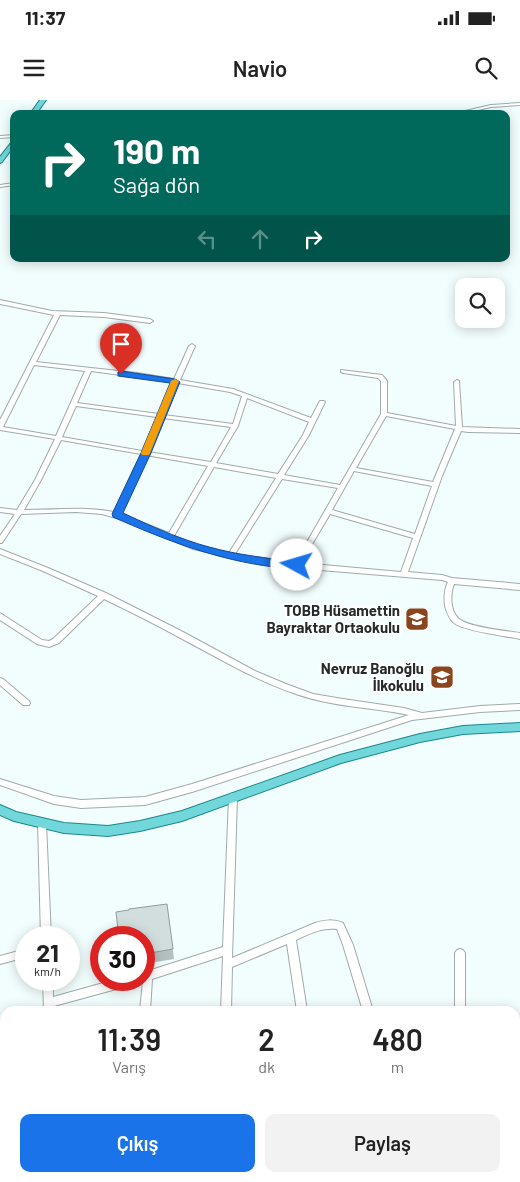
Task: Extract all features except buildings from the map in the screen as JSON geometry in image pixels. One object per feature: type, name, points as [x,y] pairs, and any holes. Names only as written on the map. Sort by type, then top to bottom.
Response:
[{"type":"main road","points":[[0,160],[10,146]]},
{"type":"main road","points":[[0,810],[14,816],[64,828],[108,831],[182,816],[340,759],[420,738],[463,730],[519,728]]},
{"type":"street","points":[[492,101],[500,100]]},
{"type":"street","points":[[472,110],[519,102]]},
{"type":"street","points":[[0,302],[58,313],[104,315],[150,321]]},
{"type":"street","points":[[58,313],[0,427],[342,487]]},
{"type":"street","points":[[117,514],[146,453],[192,346]]},
{"type":"street","points":[[32,364],[231,390],[313,421]]},
{"type":"street","points":[[0,541],[27,501],[74,404],[88,370]]},
{"type":"street","points":[[297,565],[384,414],[384,381],[380,376],[343,371]]},
{"type":"street","points":[[404,574],[459,428],[458,382]]},
{"type":"street","points":[[170,537],[235,426],[245,395]]},
{"type":"street","points":[[232,556],[313,421],[322,402]]},
{"type":"street","points":[[74,404],[235,426]]},
{"type":"street","points":[[384,414],[459,428],[520,430]]},
{"type":"street","points":[[352,469],[436,485]]},
{"type":"street","points":[[0,510],[19,513],[100,511],[117,514],[206,550],[256,561],[404,574],[442,578],[452,581],[520,587]]},
{"type":"street","points":[[328,511],[417,537]]},
{"type":"street","points":[[0,551],[102,594],[256,676],[300,693],[332,701],[381,706],[424,716]]},
{"type":"street","points":[[452,581],[450,584],[449,603],[450,610],[457,622],[468,627],[520,636]]},
{"type":"street","points":[[0,616],[40,642],[49,644],[56,640],[102,594]]},
{"type":"street","points":[[0,681],[26,703]]},
{"type":"street","points":[[0,782],[54,800],[81,804],[145,800],[192,788],[356,734],[424,716],[480,709],[520,707]]},
{"type":"street","points":[[226,1006],[233,797]]},
{"type":"street","points":[[42,823],[46,926]]},
{"type":"street","points":[[228,964],[317,928],[334,924],[340,926],[348,945],[366,1006]]},
{"type":"street","points":[[291,938],[301,1006]]},
{"type":"street","points":[[155,973],[228,950]]},
{"type":"street","points":[[460,954],[460,1006]]},
{"type":"street","points":[[0,960],[15,956]]},
{"type":"street","points":[[48,991],[48,1006]]},
{"type":"street","points":[[57,1006],[100,991]]},
{"type":"street","points":[[145,1006],[146,991]]},
{"type":"slow traffic","points":[[146,453],[175,381]]},
{"type":"place","name":"TOBB Hüsamettin Bayraktar Ortaokulu","points":[[417,619]]},
{"type":"place","name":"Nevruz Banoğlu İlkokulu","points":[[442,677]]},
{"type":"route","points":[[121,374],[175,382],[146,453],[117,514],[157,532],[206,550],[256,561],[297,565]]}]
